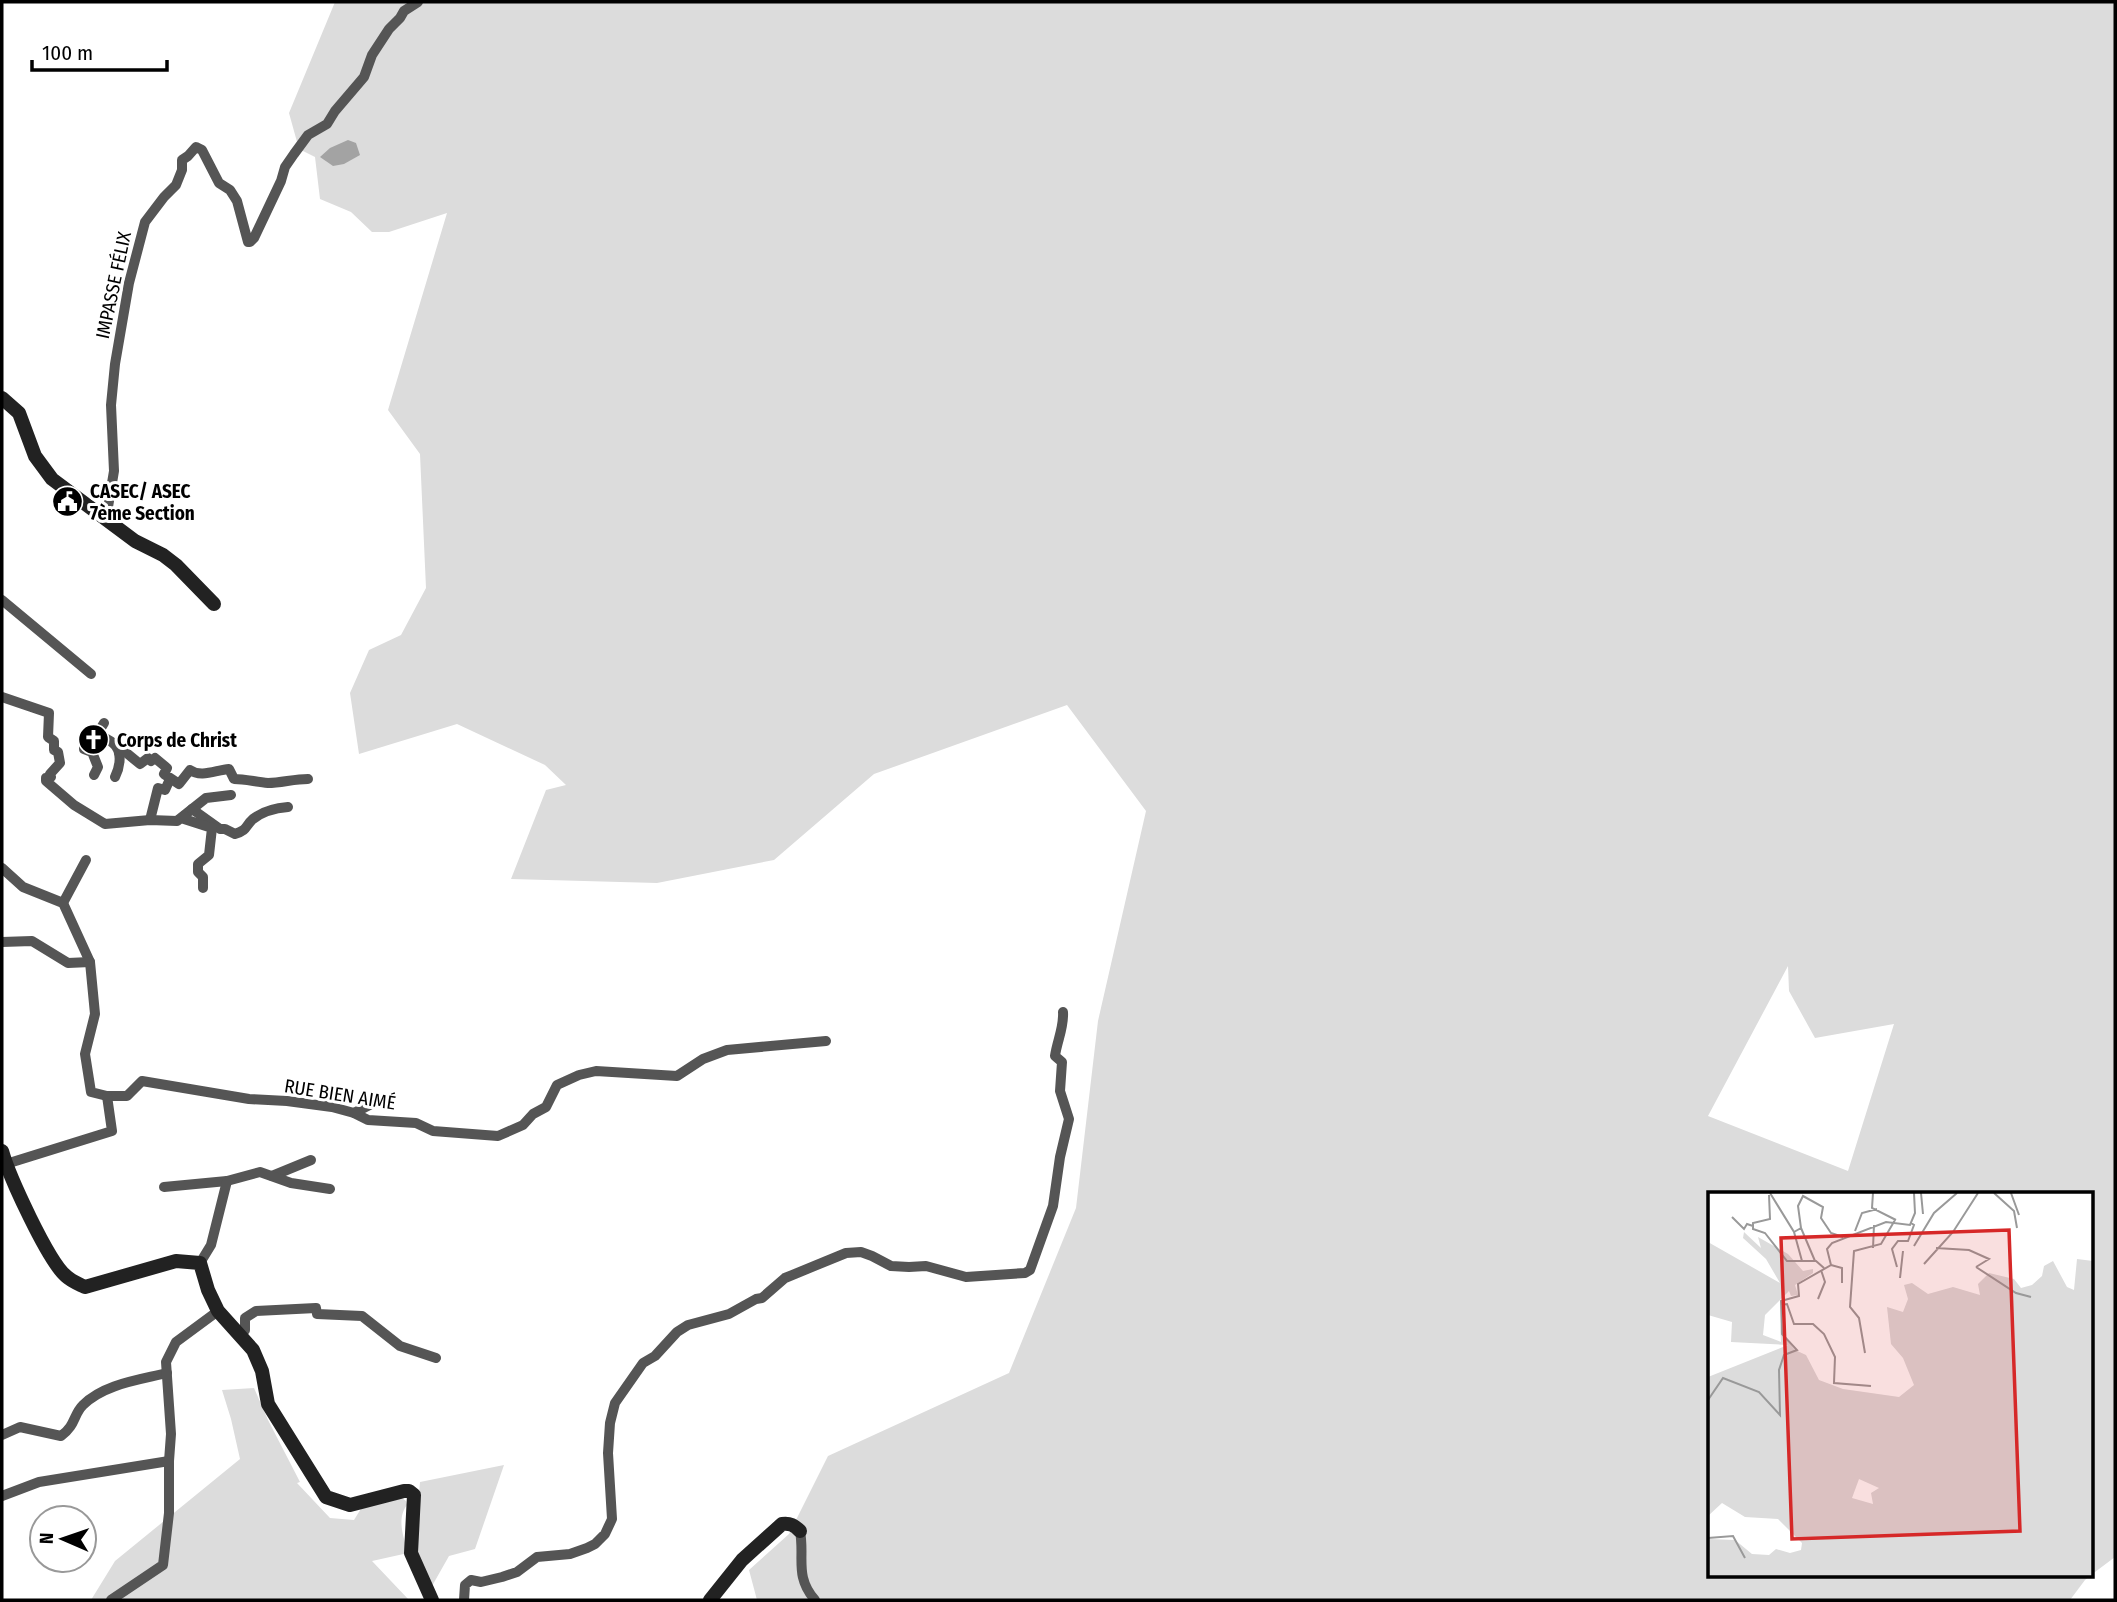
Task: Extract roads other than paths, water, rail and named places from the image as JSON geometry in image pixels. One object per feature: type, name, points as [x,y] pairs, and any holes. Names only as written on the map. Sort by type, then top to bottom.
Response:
[{"type":"street","name":"IMPASSE FÉLIX","points":[[106,519],[114,471],[111,405],[115,364],[129,284],[145,222],[176,185],[182,170],[182,160],[196,147],[202,150],[219,183],[230,190],[237,201],[248,242],[254,238],[285,167],[294,154],[308,135],[327,124],[364,77],[372,55],[389,29],[404,11],[418,2]]},
{"type":"street","points":[[2,398],[19,413],[35,456],[52,479],[135,541],[176,565],[214,604]]},
{"type":"street","points":[[2,600],[91,674]]},
{"type":"street","points":[[2,697],[49,713],[48,737],[54,741],[54,750],[58,752],[60,763],[50,774],[51,777],[46,778],[51,788],[105,824],[149,820],[177,821],[206,798],[231,795]]},
{"type":"street","points":[[94,775],[98,767],[92,752],[84,749],[84,739],[92,731],[101,728],[119,752],[115,777]]},
{"type":"street","points":[[119,752],[123,750],[140,764],[148,758],[151,761],[155,758],[167,768],[164,774],[179,784],[190,770],[195,774],[206,774],[229,769],[234,779],[251,782],[273,783],[308,779]]},
{"type":"street","points":[[149,820],[158,788],[165,790],[170,779]]},
{"type":"street","points":[[188,813],[235,834],[246,829],[255,817],[288,807]]},
{"type":"street","points":[[188,813],[184,820],[212,828],[209,855],[198,864],[198,872],[203,877],[203,888]]},
{"type":"street","points":[[63,903],[86,860]]},
{"type":"street","points":[[2,867],[23,887],[63,903],[90,962],[95,1014],[85,1054],[91,1092],[107,1096],[112,1131],[4,1164],[47,1250],[64,1275],[85,1287],[176,1261],[200,1263]]},
{"type":"street","points":[[2,942],[33,941],[68,963],[90,962]]},
{"type":"street","points":[[464,1600],[465,1585],[471,1580],[481,1583],[517,1572],[537,1557],[570,1554],[595,1544],[605,1534],[612,1519],[608,1453],[610,1423],[615,1403],[643,1363],[688,1325],[729,1314],[762,1298],[785,1278],[846,1253],[872,1255],[891,1266],[926,1266],[966,1277],[1029,1272],[1053,1206],[1069,1119],[1060,1091],[1062,1062],[1055,1056],[1057,1040],[1064,1026],[1063,1012]]},
{"type":"street","name":"RUE BIEN AIMÉ","points":[[107,1096],[127,1096],[142,1081],[249,1099],[321,1106],[354,1113],[368,1120],[416,1123],[433,1131],[498,1136],[523,1125],[533,1114],[546,1107],[557,1085],[579,1075],[596,1071],[677,1076],[704,1059],[727,1050],[826,1041]]},
{"type":"street","points":[[354,1113],[379,1100]]},
{"type":"street","points":[[272,1176],[311,1160]]},
{"type":"street","points":[[164,1186],[227,1181],[260,1172],[291,1183],[330,1189]]},
{"type":"street","points":[[200,1263],[212,1245],[227,1181]]},
{"type":"street","points":[[200,1263],[218,1311],[253,1350],[262,1371],[268,1404],[326,1497],[351,1505],[404,1491],[410,1491],[414,1495],[411,1553],[432,1600]]},
{"type":"street","points":[[237,1333],[245,1330],[245,1318],[256,1311],[316,1308],[317,1314],[362,1316],[400,1346],[436,1358]]},
{"type":"street","points":[[111,1600],[163,1565],[169,1513],[172,1434],[166,1362],[176,1342],[218,1311]]},
{"type":"street","points":[[2,1435],[20,1427],[61,1436],[70,1429],[82,1405],[106,1389],[167,1373]]},
{"type":"street","points":[[2,1496],[39,1482],[169,1461]]},
{"type":"street","points":[[709,1600],[742,1560],[782,1524],[795,1526],[800,1531],[803,1578],[808,1593],[815,1600]]},
{"type":"place","name":"CASEC/ ASEC 7ème Section","points":[[67,502]]},
{"type":"place","name":"Corps de Christ","points":[[94,740]]}]
